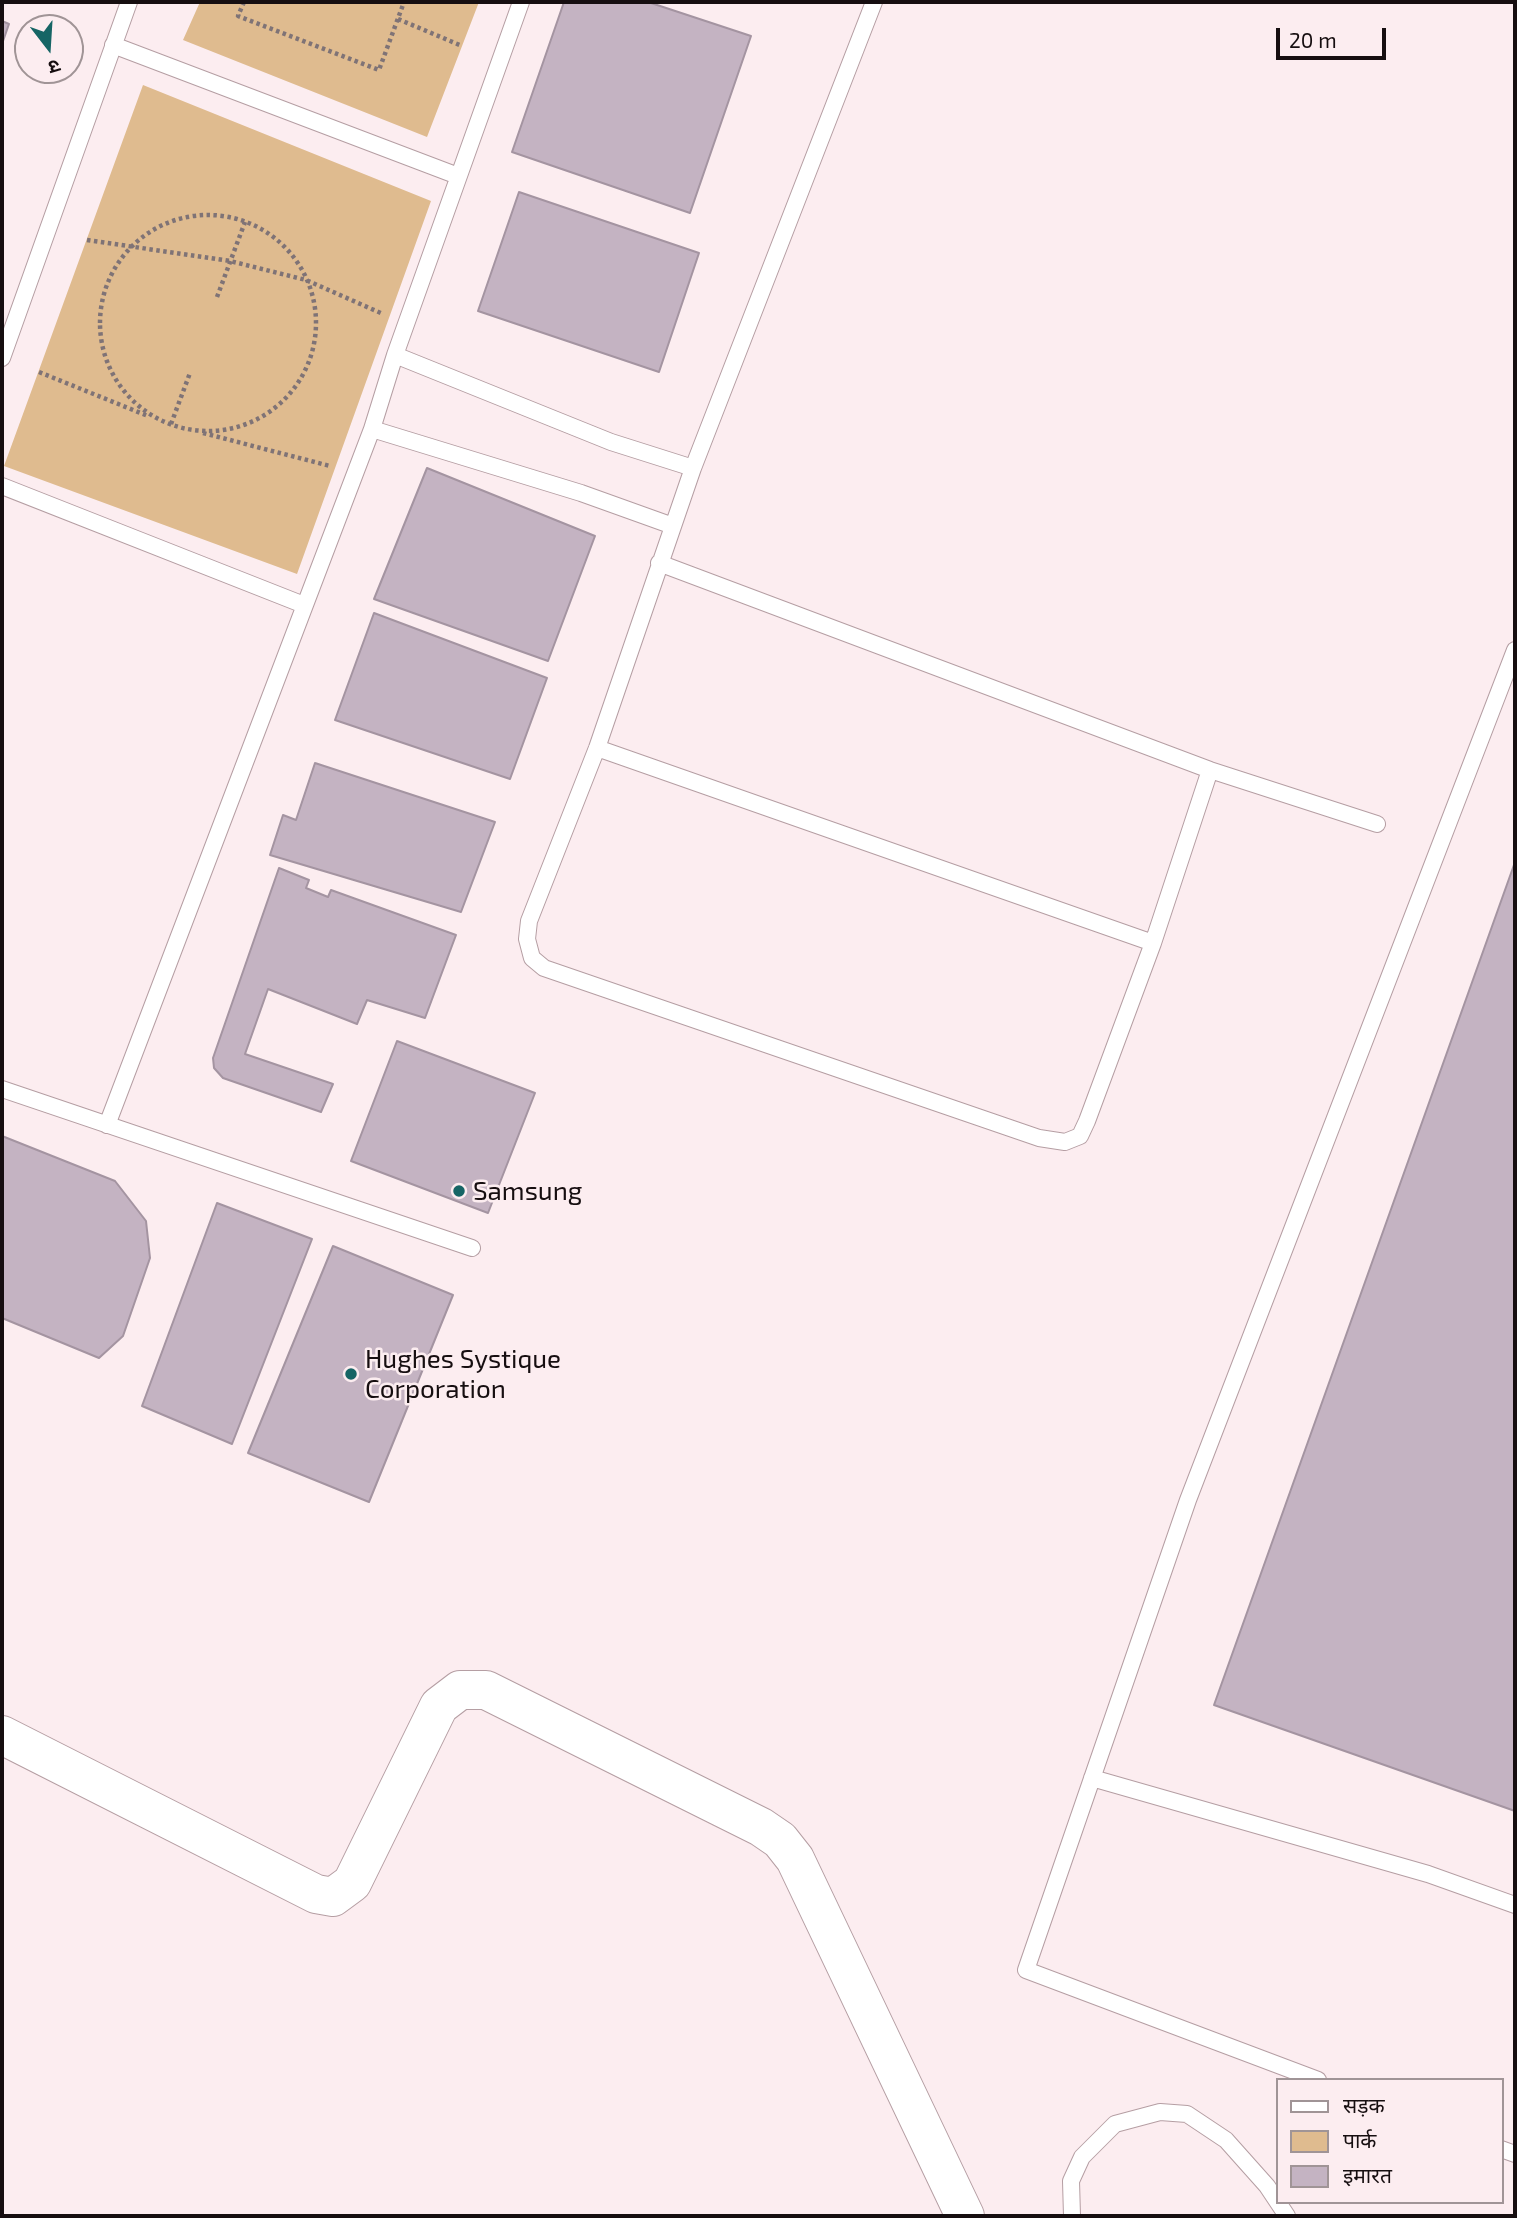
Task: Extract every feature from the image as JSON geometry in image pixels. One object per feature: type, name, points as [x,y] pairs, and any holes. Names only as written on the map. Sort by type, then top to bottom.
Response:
[{"type":"street","points":[[2,1735],[316,1894],[333,1897],[352,1883],[439,1706],[460,1690],[486,1690],[499,1696],[761,1827],[780,1840],[794,1858],[965,2216]]},
{"type":"lane","points":[[2,358],[129,2]]},
{"type":"lane","points":[[107,1125],[372,429],[395,355],[521,2]]},
{"type":"lane","points":[[874,2],[693,468],[597,748],[529,921],[527,939],[532,958],[544,968],[1039,1138],[1065,1142],[1080,1136],[1087,1121],[1153,943],[1210,769]]},
{"type":"lane","points":[[113,44],[458,177]]},
{"type":"lane","points":[[395,355],[611,442],[693,468]]},
{"type":"lane","points":[[372,429],[581,492],[673,526]]},
{"type":"lane","points":[[2,486],[303,605]]},
{"type":"lane","points":[[659,563],[1210,769],[1377,824]]},
{"type":"lane","points":[[1313,2078],[1026,1970],[1188,1500],[1515,650]]},
{"type":"lane","points":[[597,748],[1153,943]]},
{"type":"lane","points":[[2,1090],[472,1248]]},
{"type":"lane","points":[[1092,1778],[1428,1874],[1515,1905]]},
{"type":"lane","points":[[1072,2216],[1071,2180],[1082,2157],[1115,2124],[1160,2112],[1187,2115],[1226,2140],[1276,2200]]},
{"type":"path","points":[[244,2],[238,16],[379,70],[404,2]]},
{"type":"path","points":[[398,19],[462,46]]},
{"type":"path","points":[[161,421],[136,405],[113,378],[100,343],[100,307],[112,272],[132,246],[165,223],[201,215],[245,222],[271,234],[297,260],[313,293],[316,328],[309,362],[292,392],[266,415],[233,429],[199,431],[171,425]]},
{"type":"path","points":[[217,297],[245,222]]},
{"type":"path","points":[[86,240],[230,261],[306,280],[390,317]]},
{"type":"path","points":[[39,372],[171,425],[336,467]]},
{"type":"path","points":[[171,425],[190,373]]},
{"type":"green space","points":[[200,2],[479,2],[427,137],[183,40]]},
{"type":"green space","points":[[143,85],[431,201],[297,574],[4,466]]},
{"type":"building","points":[[564,2],[648,2],[751,36],[690,213],[512,152]]},
{"type":"building","points":[[2,21],[9,24],[2,44]]},
{"type":"building","points":[[519,192],[699,253],[659,372],[478,311]]},
{"type":"building","points":[[427,468],[595,536],[548,661],[374,599]]},
{"type":"building","points":[[374,613],[547,678],[510,779],[335,720]]},
{"type":"building","points":[[315,763],[495,822],[461,912],[270,855],[283,815],[296,820]]},
{"type":"building","points":[[1515,862],[1515,1811],[1214,1705]]},
{"type":"building","points":[[279,868],[309,880],[306,888],[328,897],[331,890],[456,935],[425,1018],[367,1000],[357,1024],[268,989],[245,1054],[333,1084],[321,1112],[223,1078],[214,1068],[213,1058]]},
{"type":"building","points":[[397,1041],[535,1093],[488,1213],[351,1161]]},
{"type":"building","points":[[2,1136],[115,1181],[146,1221],[150,1258],[123,1336],[99,1358],[2,1318]]},
{"type":"building","points":[[217,1203],[312,1239],[232,1444],[142,1406]]},
{"type":"building","name":"Hughes Systique Corporation","points":[[333,1246],[453,1295],[369,1502],[248,1453]]},
{"type":"place","name":"Samsung","points":[[459,1191]]},
{"type":"place","name":"Hughes Systique Corporation","points":[[351,1374]]}]
